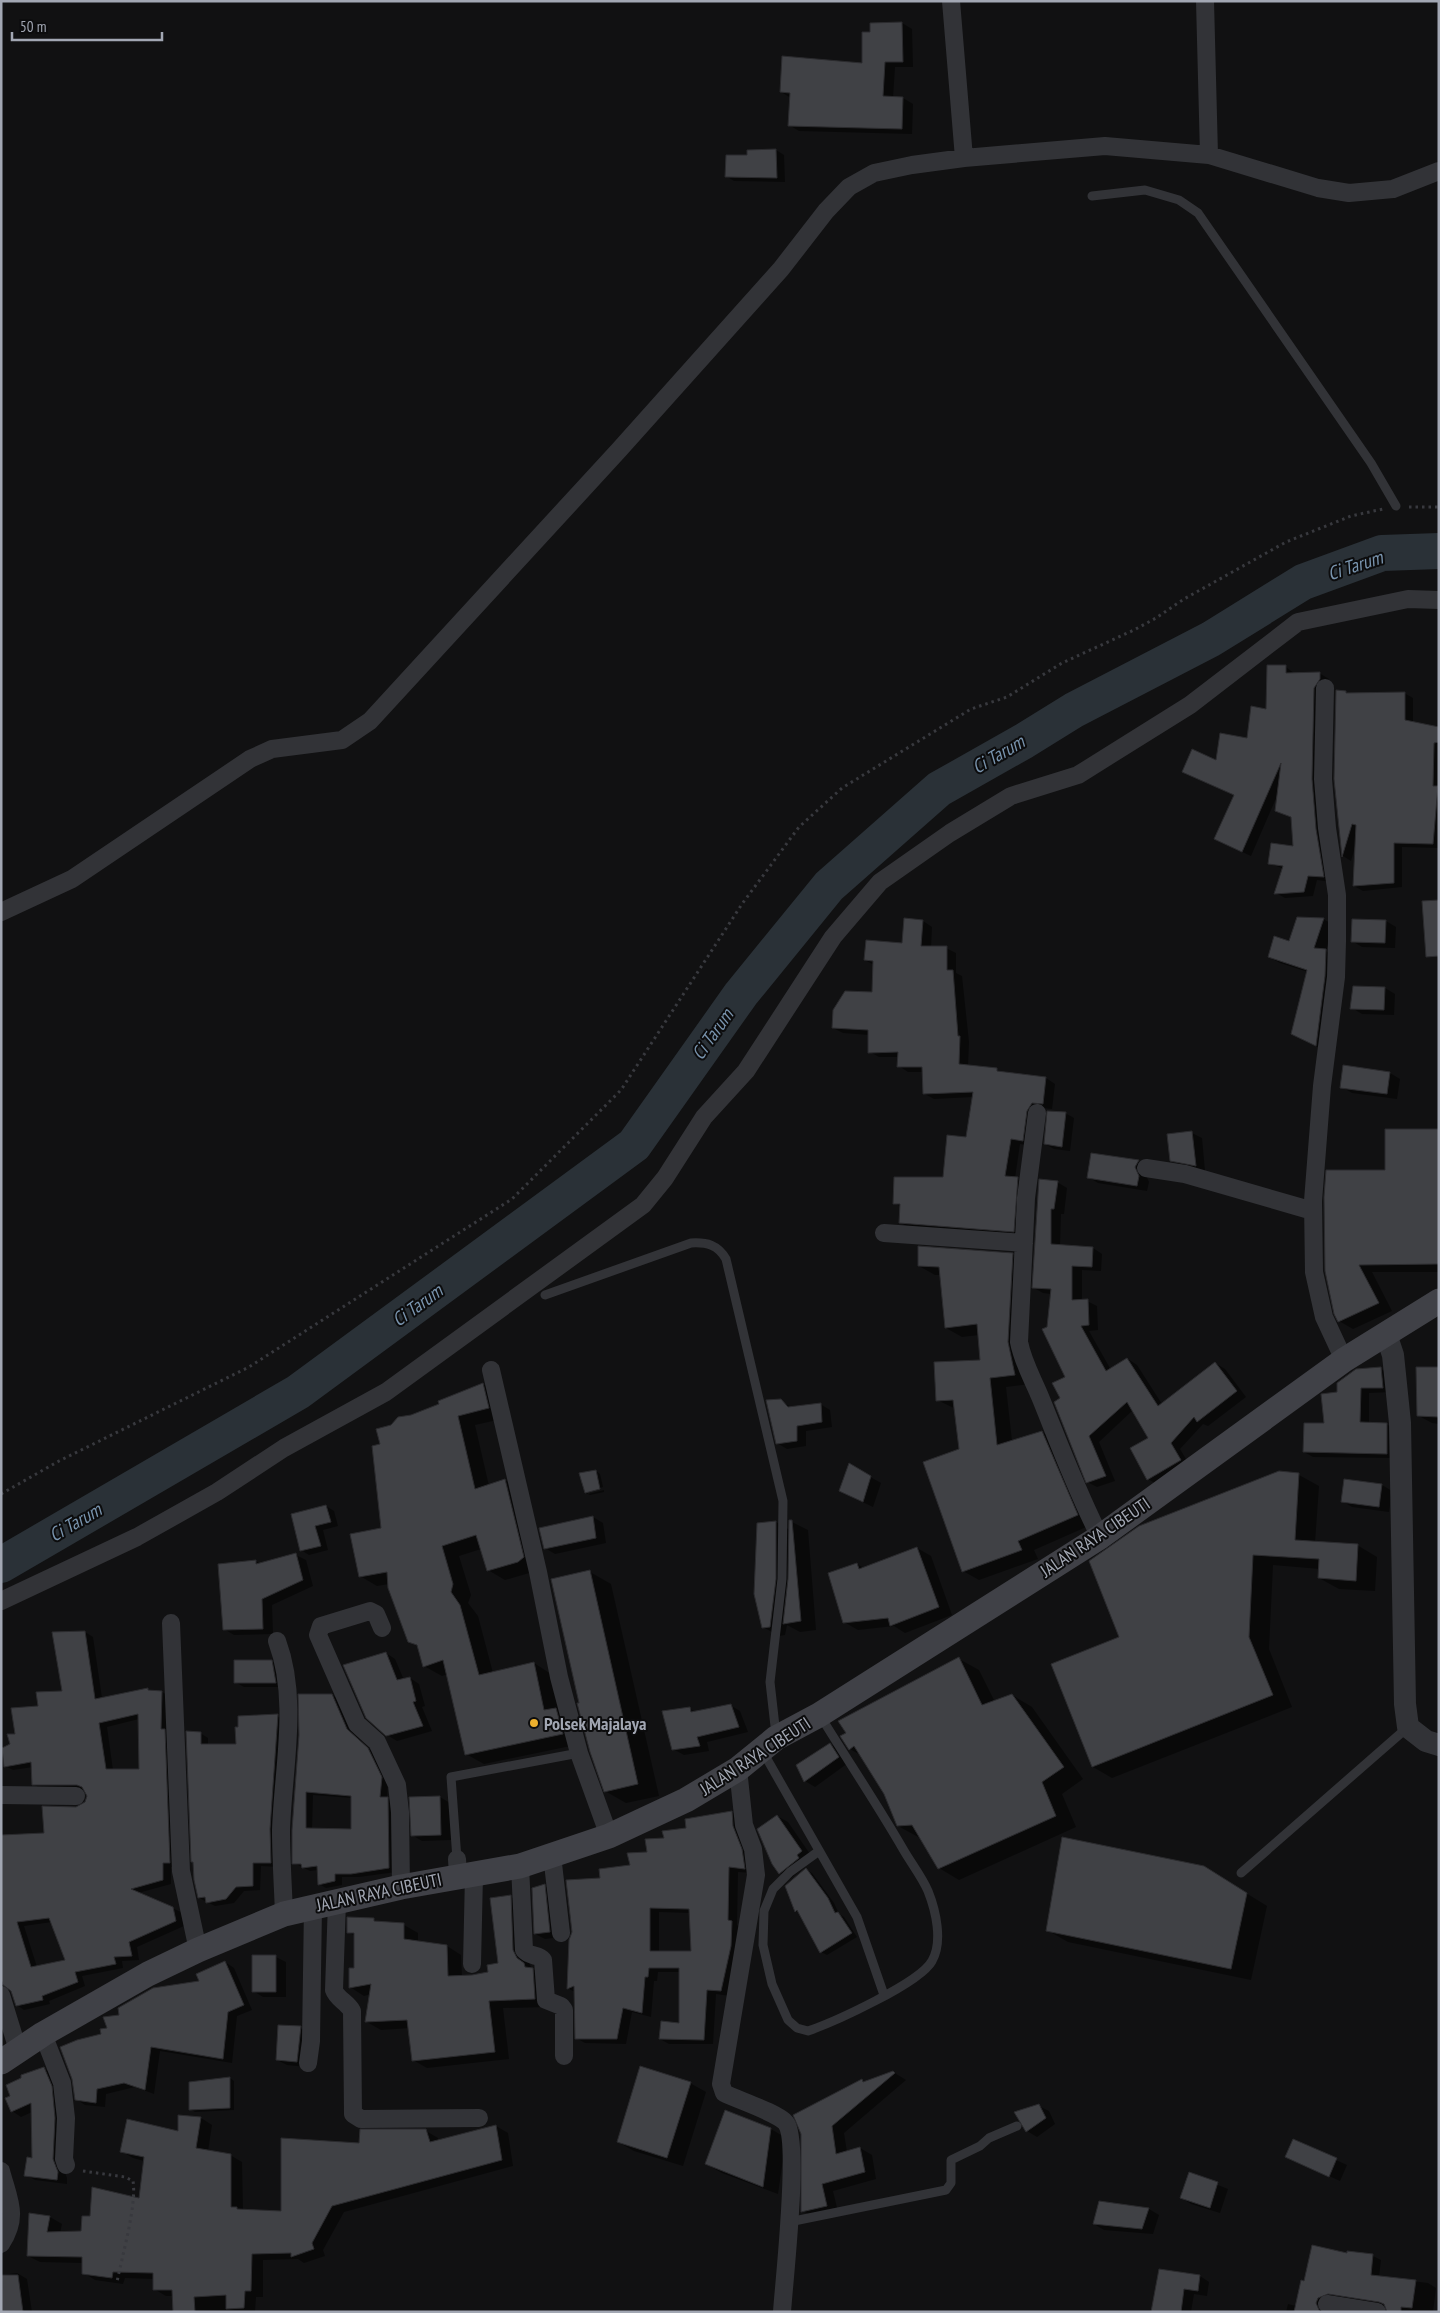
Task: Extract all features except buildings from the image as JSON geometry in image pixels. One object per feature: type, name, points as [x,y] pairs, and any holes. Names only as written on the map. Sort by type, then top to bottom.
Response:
[{"type":"main road","name":"JALAN RAYA CIBEUTI","points":[[10,2056],[43,2034],[148,1974],[198,1950],[284,1914],[401,1887],[463,1870],[520,1866],[609,1836],[686,1800],[738,1769],[769,1744],[819,1715],[1100,1536],[1344,1360],[1439,1301]]},
{"type":"street","points":[[951,1],[964,158]]},
{"type":"street","points":[[1204,1],[1209,155]]},
{"type":"street","points":[[1,912],[72,879],[250,759],[272,749],[342,740],[370,721],[652,413],[781,268],[826,211],[849,188],[874,173],[912,165],[964,158],[1104,146],[1209,155],[1318,188],[1348,193],[1393,189],[1439,171]]},
{"type":"street","points":[[1,1601],[137,1537],[217,1492],[284,1448],[386,1392],[643,1205],[665,1178],[704,1117],[746,1071],[833,937],[880,882],[950,833],[1011,796],[1078,775],[1190,705],[1298,622],[1408,599],[1439,600]]},
{"type":"street","points":[[1325,688],[1323,779],[1327,828],[1337,895],[1337,941],[1331,1029],[1322,1086],[1313,1211],[1316,1281],[1324,1317],[1344,1360]]},
{"type":"street","points":[[1037,1113],[1026,1198],[1019,1319],[1020,1351],[1077,1492],[1100,1536]]},
{"type":"street","points":[[1146,1168],[1185,1174],[1313,1211]]},
{"type":"street","points":[[884,1233],[1024,1243]]},
{"type":"street","points":[[1386,1334],[1393,1355],[1400,1423],[1405,1704],[1408,1726],[1426,1741],[1439,1745]]},
{"type":"street","points":[[490,1370],[538,1572],[559,1677],[579,1753],[609,1836]]},
{"type":"street","points":[[382,1628],[376,1614],[370,1611],[321,1626],[318,1635],[356,1724],[378,1742],[397,1785],[400,1812],[401,1887]]},
{"type":"street","points":[[171,1623],[181,1871],[198,1950]]},
{"type":"street","points":[[277,1640],[286,1668],[288,1699],[281,1830],[284,1914]]},
{"type":"street","points":[[738,1769],[744,1825],[754,1849],[756,1875],[739,1969],[721,2090],[729,2096],[782,2118],[788,2126],[791,2140],[789,2222],[782,2312]]},
{"type":"street","points":[[2,1791],[76,1796]]},
{"type":"street","points":[[552,1855],[561,1933]]},
{"type":"street","points":[[520,1866],[524,1950],[528,1955],[539,1957],[543,1960],[546,2000],[561,2006],[564,2010],[564,2056]]},
{"type":"street","points":[[463,1870],[472,1964]]},
{"type":"street","points":[[308,2063],[325,1903]]},
{"type":"street","points":[[325,1903],[334,1990],[337,1996],[345,2001],[352,2011],[353,2114],[361,2120],[478,2118]]},
{"type":"street","points":[[1,1995],[10,2056]]},
{"type":"street","points":[[43,2034],[62,2083],[66,2118],[64,2159],[66,2165]]},
{"type":"street","points":[[1,2171],[12,2212],[10,2231],[1,2244]]},
{"type":"street","points":[[1327,2304],[1377,2312]]},
{"type":"lane","points":[[1092,196],[1145,190],[1179,200],[1198,213],[1371,463],[1396,506]]},
{"type":"lane","points":[[545,1295],[691,1243],[703,1242],[713,1245],[722,1251],[726,1259],[783,1501],[782,1579],[770,1682],[769,1744],[819,1851],[857,1917],[884,1995]]},
{"type":"lane","points":[[819,1715],[885,1818],[928,1892],[937,1926],[936,1952],[925,1972],[884,1995],[808,2031],[797,2028],[788,2020],[772,1984],[763,1945],[764,1911],[773,1889],[790,1872],[819,1851]]},
{"type":"lane","points":[[1240,1873],[1408,1726]]},
{"type":"lane","points":[[463,1870],[451,1777],[579,1753]]},
{"type":"lane","points":[[789,2222],[946,2190],[951,2183],[951,2160],[980,2146],[988,2138],[1017,2126]]},
{"type":"path","points":[[1,1494],[59,1461],[248,1366],[512,1199],[622,1090],[687,986],[748,896],[799,827],[842,788],[971,709],[1007,697],[1062,663],[1134,630],[1184,599],[1286,542],[1350,516],[1396,506],[1439,507]]},
{"type":"path","points":[[66,2165],[76,2170],[125,2177],[133,2181],[134,2188],[130,2220],[117,2282]]},
{"type":"waterway","name":"Ci Tarum","points":[[1,1565],[298,1392],[634,1145],[741,994],[829,886],[939,789],[1024,741],[1074,710],[1211,639],[1303,582],[1382,553],[1439,551]]},
{"type":"place","name":"Polsek Majalaya","points":[[534,1723]]}]
